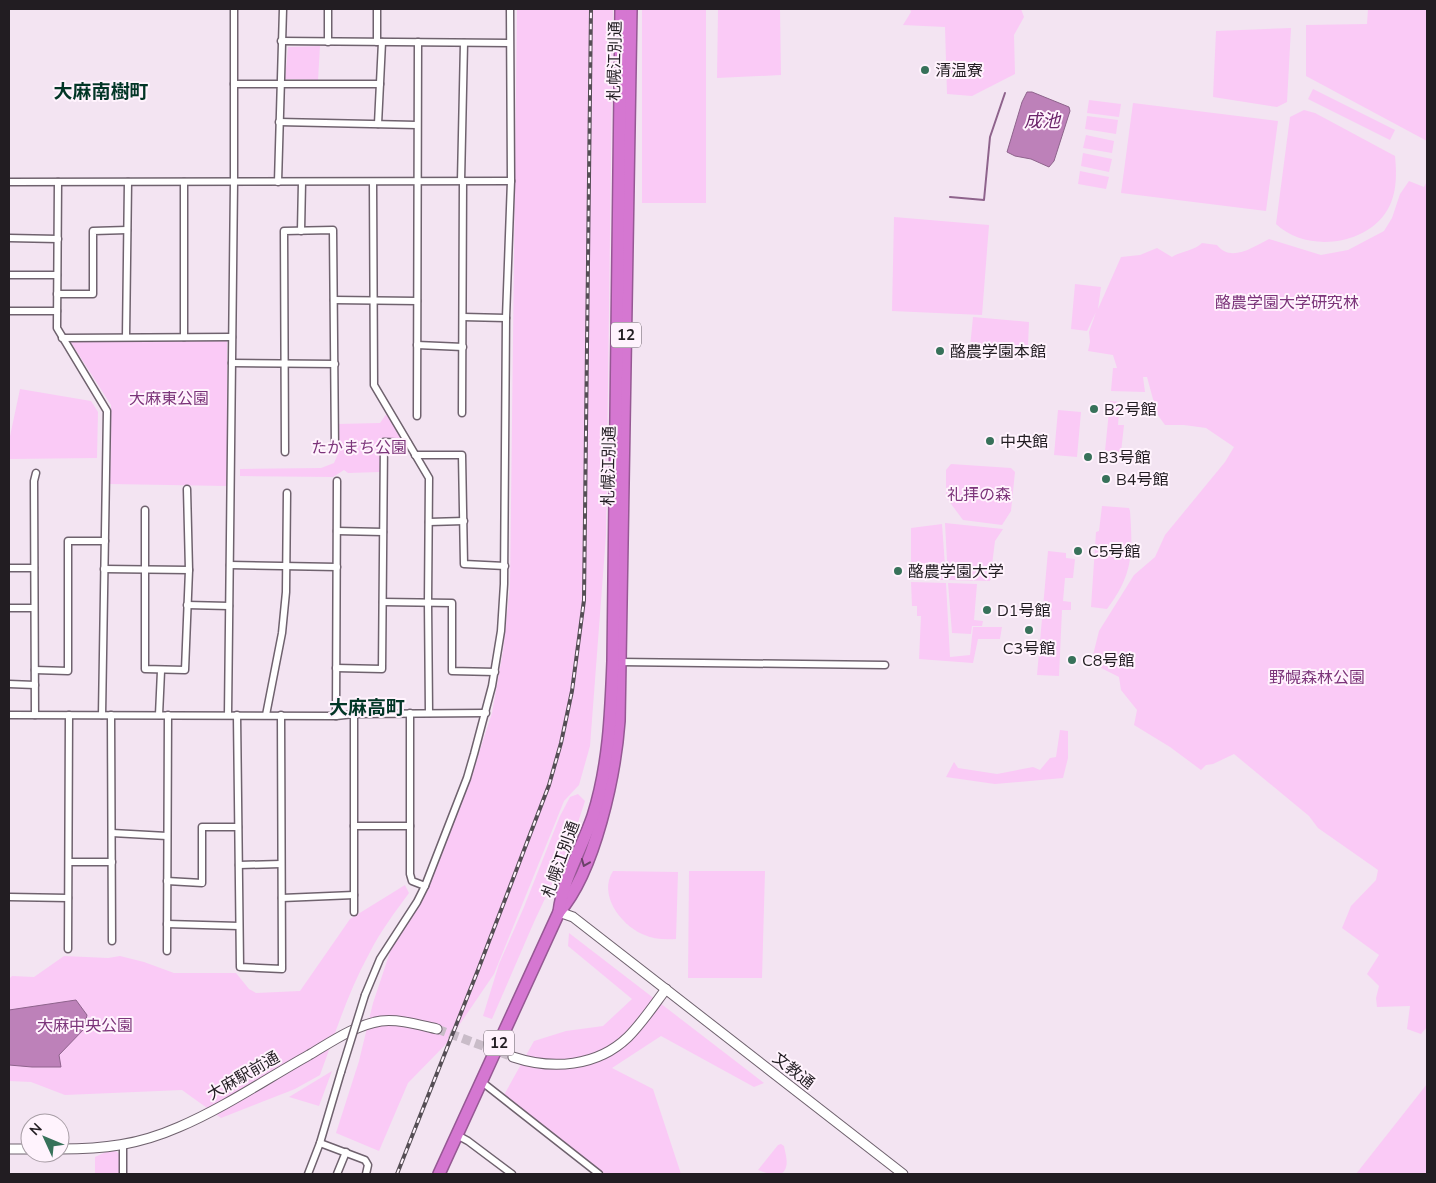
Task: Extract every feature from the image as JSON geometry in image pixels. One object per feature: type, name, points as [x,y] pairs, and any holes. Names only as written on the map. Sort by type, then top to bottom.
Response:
[{"type":"highway","name":"札幌江別通","points":[[617,662],[621,9]]},
{"type":"highway","name":"札幌江別通","points":[[439,1174],[559,912],[561,894],[594,814],[610,730],[617,662],[630,9]]},
{"type":"street","points":[[228,715],[234,9]]},
{"type":"street","points":[[278,182],[282,9]]},
{"type":"street","points":[[328,9],[328,42]]},
{"type":"street","points":[[377,9],[380,84],[378,124]]},
{"type":"street","points":[[308,1174],[320,1143],[365,995],[380,959],[417,902],[467,778],[486,713],[495,672],[501,631],[505,566],[506,318],[511,180],[510,9]]},
{"type":"street","points":[[281,41],[510,43]]},
{"type":"street","points":[[418,42],[418,416]]},
{"type":"street","points":[[462,413],[464,43]]},
{"type":"street","points":[[234,84],[380,84]]},
{"type":"street","points":[[279,122],[417,125]]},
{"type":"street","points":[[9,182],[417,182],[511,180]]},
{"type":"street","points":[[58,182],[57,328],[107,411],[102,715]]},
{"type":"street","points":[[126,338],[128,182]]},
{"type":"street","points":[[184,182],[184,337]]},
{"type":"street","points":[[301,231],[302,182]]},
{"type":"street","points":[[373,182],[374,385],[429,478],[429,713]]},
{"type":"street","points":[[57,294],[92,294],[94,231],[127,230]]},
{"type":"street","points":[[285,452],[283,364],[284,231],[334,230],[335,449]]},
{"type":"street","points":[[9,238],[58,239]]},
{"type":"street","points":[[9,275],[57,275]]},
{"type":"street","points":[[334,300],[417,300]]},
{"type":"street","points":[[9,311],[57,311]]},
{"type":"street","points":[[463,317],[506,318]]},
{"type":"street","points":[[62,338],[232,337]]},
{"type":"street","points":[[417,345],[463,347]]},
{"type":"street","points":[[232,363],[334,364]]},
{"type":"street","points":[[336,668],[382,668],[384,442],[408,443]]},
{"type":"street","points":[[415,455],[462,455],[464,564],[505,566]]},
{"type":"street","points":[[35,715],[34,481],[36,473]]},
{"type":"street","points":[[336,716],[337,481]]},
{"type":"street","points":[[145,510],[145,669],[161,671],[185,670],[189,570],[187,488]]},
{"type":"street","points":[[266,715],[282,633],[286,592],[287,493]]},
{"type":"street","points":[[429,522],[464,521]]},
{"type":"street","points":[[337,531],[383,532]]},
{"type":"street","points":[[34,670],[68,671],[68,541],[105,541]]},
{"type":"street","points":[[230,565],[337,567]]},
{"type":"street","points":[[9,568],[34,568]]},
{"type":"street","points":[[104,569],[189,570]]},
{"type":"street","points":[[382,602],[452,603],[452,671],[495,672]]},
{"type":"street","points":[[188,605],[229,606]]},
{"type":"street","points":[[9,608],[34,608]]},
{"type":"street","points":[[617,662],[886,665]]},
{"type":"street","points":[[159,715],[161,671]]},
{"type":"street","points":[[9,684],[35,685]]},
{"type":"street","points":[[410,713],[411,879],[424,886]]},
{"type":"street","points":[[9,715],[336,716],[354,714],[486,713]]},
{"type":"street","points":[[354,714],[354,912]]},
{"type":"street","points":[[68,949],[69,715]]},
{"type":"street","points":[[111,715],[112,941]]},
{"type":"street","points":[[167,951],[168,715]]},
{"type":"street","points":[[237,715],[240,967],[282,969],[280,715]]},
{"type":"street","points":[[354,826],[410,826]]},
{"type":"street","points":[[167,882],[202,883],[202,827],[238,827]]},
{"type":"street","points":[[112,834],[167,836]]},
{"type":"street","points":[[69,862],[112,862]]},
{"type":"street","points":[[239,865],[281,864]]},
{"type":"street","points":[[282,898],[354,895]]},
{"type":"street","points":[[9,897],[68,898]]},
{"type":"street","points":[[513,1057],[536,1064],[558,1065],[583,1062],[601,1056],[627,1038],[666,989],[573,917],[559,912]]},
{"type":"street","points":[[167,924],[239,926]]},
{"type":"street","name":"文教通","points":[[666,989],[903,1174]]},
{"type":"street","name":"大麻駅前通","points":[[70,1149],[96,1149],[123,1145],[148,1139],[189,1122],[352,1030],[372,1023],[388,1021],[412,1023],[437,1029]]},
{"type":"street","points":[[482,1082],[599,1174]]},
{"type":"street","points":[[457,1135],[512,1174]]},
{"type":"street","points":[[320,1143],[365,1160],[368,1165],[366,1174]]},
{"type":"street","points":[[123,1145],[123,1174]]},
{"type":"street","points":[[337,1174],[346,1152]]},
{"type":"green space","points":[[517,9],[613,9],[606,535],[590,746],[579,785],[564,801],[494,974],[447,1043],[408,1083],[379,1151],[336,1133],[359,1061],[373,1003],[392,946],[423,884],[473,771],[492,713],[503,651],[510,585]]},
{"type":"green space","points":[[642,9],[706,9],[706,203],[642,203]]},
{"type":"green space","points":[[718,9],[780,9],[781,75],[717,78]]},
{"type":"green space","points":[[910,9],[1021,9],[1024,17],[1014,35],[1015,74],[972,96],[947,94],[945,27],[903,25],[911,12]]},
{"type":"green space","points":[[1368,9],[1427,9],[1427,141],[1306,76],[1306,25],[1367,24]]},
{"type":"green space","points":[[1291,28],[1287,102],[1277,107],[1213,97],[1216,31]]},
{"type":"green space","points":[[320,46],[318,80],[285,79],[288,47]]},
{"type":"green space","points":[[1313,89],[1395,130],[1390,140],[1308,99]]},
{"type":"green space","points":[[1089,100],[1121,104],[1119,117],[1087,113]]},
{"type":"green space","points":[[1133,103],[1278,121],[1266,211],[1121,193]]},
{"type":"green space","points":[[1304,110],[1315,113],[1395,156],[1396,179],[1394,194],[1388,208],[1374,226],[1361,234],[1332,242],[1316,241],[1288,233],[1276,224],[1290,117]]},
{"type":"green space","points":[[1087,116],[1118,120],[1116,134],[1085,129]]},
{"type":"green space","points":[[1086,135],[1114,141],[1112,153],[1083,148]]},
{"type":"green space","points":[[1083,153],[1112,159],[1109,172],[1081,166]]},
{"type":"green space","points":[[1080,171],[1109,177],[1106,189],[1078,184]]},
{"type":"green space","points":[[1409,181],[1424,187],[1427,181],[1427,1027],[1421,1034],[1407,1029],[1410,1006],[1377,1007],[1376,998],[1379,986],[1367,974],[1379,955],[1342,928],[1351,906],[1376,880],[1378,870],[1318,828],[1309,816],[1234,754],[1213,764],[1206,765],[1201,770],[1170,747],[1134,725],[1137,710],[1121,690],[1119,677],[1091,663],[1099,631],[1134,575],[1155,557],[1165,535],[1225,462],[1234,447],[1206,428],[1165,425],[1157,414],[1147,377],[1143,377],[1145,392],[1111,391],[1113,368],[1117,368],[1113,355],[1088,351],[1090,342],[1089,332],[1096,312],[1087,331],[1071,329],[1075,284],[1101,287],[1098,309],[1121,257],[1140,255],[1157,248],[1172,257],[1195,248],[1202,243],[1217,245],[1229,253],[1235,253],[1242,252],[1269,239],[1321,255],[1348,250],[1384,231],[1392,218],[1400,194]]},
{"type":"green space","points":[[894,217],[989,225],[982,315],[892,311]]},
{"type":"green space","points":[[973,317],[1029,322],[1028,345],[1012,355],[988,352],[970,347]]},
{"type":"green space","name":"大麻東公園","points":[[227,338],[227,486],[110,484],[111,405],[70,341]]},
{"type":"green space","points":[[20,389],[91,401],[98,412],[97,458],[9,459],[9,441]]},
{"type":"green space","points":[[1110,401],[1120,402],[1118,425],[1124,425],[1121,452],[1105,451]]},
{"type":"green space","points":[[1058,410],[1081,412],[1077,457],[1054,455]]},
{"type":"green space","name":"たかまち公園","points":[[387,413],[402,438],[400,440],[381,440],[380,472],[348,473],[344,470],[333,477],[240,476],[240,469],[321,468],[334,463],[338,454],[337,424],[380,423]]},
{"type":"green space","name":"礼拝の森","points":[[951,464],[1011,468],[1015,472],[1011,511],[1002,525],[963,520],[946,497],[946,470]]},
{"type":"green space","points":[[1102,506],[1129,508],[1131,526],[1131,552],[1126,574],[1116,597],[1107,609],[1091,607],[1096,532],[1099,531]]},
{"type":"green space","points":[[945,523],[1003,529],[995,541],[990,581],[948,580]]},
{"type":"green space","points":[[942,524],[946,580],[911,580],[911,528]]},
{"type":"green space","points":[[1048,551],[1066,553],[1066,558],[1075,559],[1073,578],[1065,578],[1063,601],[1071,602],[1071,610],[1062,610],[1059,676],[1037,675]]},
{"type":"green space","points":[[911,582],[946,583],[950,657],[970,655],[973,627],[1002,627],[1000,639],[978,639],[973,663],[919,659],[921,616],[917,616],[917,606],[912,606]]},
{"type":"green space","points":[[948,583],[977,584],[974,620],[983,621],[982,626],[972,626],[971,634],[952,633]]},
{"type":"green space","points":[[1060,730],[1068,731],[1068,758],[1063,778],[995,784],[946,777],[954,762],[958,768],[997,774],[1033,767],[1040,770],[1050,758],[1056,757]]},
{"type":"green space","points":[[578,794],[585,801],[572,841],[492,1019],[483,1016],[499,964],[560,816],[570,797]]},
{"type":"green space","points":[[613,871],[678,872],[676,939],[663,939],[642,934],[619,916],[610,898],[608,889]]},
{"type":"green space","points":[[689,871],[765,871],[762,978],[688,978]]},
{"type":"green space","name":"大麻中央公園","points":[[405,885],[409,893],[383,930],[361,968],[342,1013],[320,1075],[295,1089],[221,1118],[182,1090],[65,1095],[31,1082],[9,1081],[9,979],[12,976],[34,977],[64,956],[108,958],[120,956],[174,973],[236,973],[249,989],[256,993],[300,991],[350,919]]},
{"type":"green space","points":[[569,933],[764,1083],[754,1087],[661,1036],[612,1068],[653,1089],[681,1174],[605,1174],[504,1095],[534,1041],[566,1031],[603,1026],[632,999],[568,946]]},
{"type":"green space","points":[[332,1071],[319,1106],[289,1097],[294,1094]]},
{"type":"green space","points":[[1427,1084],[1427,1174],[1356,1174]]},
{"type":"green space","points":[[778,1145],[784,1146],[787,1159],[784,1171],[774,1174],[758,1170]]},
{"type":"green space","points":[[114,1150],[121,1157],[119,1174],[95,1174],[95,1157]]},
{"type":"water","name":"成池","points":[[1027,92],[1032,92],[1069,107],[1070,111],[1054,161],[1049,167],[1007,152],[1022,102]]},
{"type":"water","points":[[76,1000],[87,1015],[84,1029],[59,1055],[61,1067],[9,1065],[9,1010]]},
{"type":"waterway","points":[[950,197],[984,200],[990,137],[1005,93]]},
{"type":"tunnel","points":[[437,1029],[513,1057]]},
{"type":"railway","points":[[397,1174],[549,785],[561,743],[572,691],[584,600],[591,9]]},
{"type":"place","name":"清温寮","points":[[925,70]]},
{"type":"place","name":"酪農学園本館","points":[[940,351]]},
{"type":"place","name":"B2号館","points":[[1094,409]]},
{"type":"place","name":"中央館","points":[[990,441]]},
{"type":"place","name":"B3号館","points":[[1088,457]]},
{"type":"place","name":"B4号館","points":[[1106,479]]},
{"type":"place","name":"C5号館","points":[[1078,551]]},
{"type":"place","name":"酪農学園大学","points":[[898,571]]},
{"type":"place","name":"D1号館","points":[[987,610]]},
{"type":"place","name":"C3号館","points":[[1029,630]]},
{"type":"place","name":"C8号館","points":[[1072,660]]},
{"type":"district","name":"大麻南樹町","points":[[101,91]]},
{"type":"district","name":"大麻高町","points":[[367,707]]},
{"type":"park label","name":"酪農学園大学研究林","points":[[1287,302]]},
{"type":"park label","name":"野幌森林公園","points":[[1317,677]]}]
